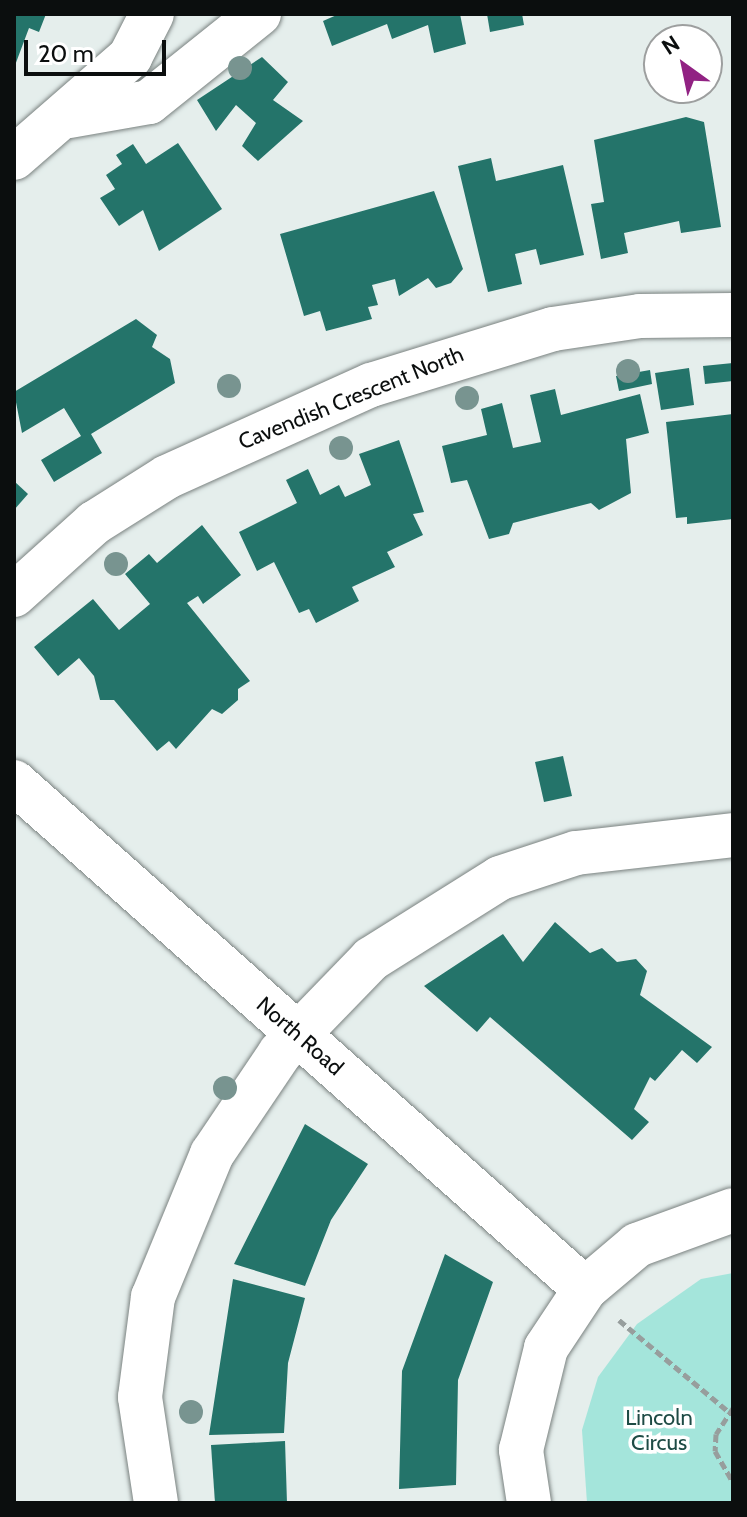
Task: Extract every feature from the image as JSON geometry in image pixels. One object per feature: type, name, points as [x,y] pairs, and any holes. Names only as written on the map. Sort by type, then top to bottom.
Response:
[{"type":"street","points":[[14,158],[69,116],[130,57],[152,14]]},
{"type":"street","points":[[69,116],[149,102],[244,19]]},
{"type":"street","name":"Cavendish Crescent North","points":[[14,595],[94,523],[167,477],[371,385],[553,329],[640,316],[733,315]]},
{"type":"street","name":"North Road","points":[[14,782],[585,1289]]},
{"type":"street","points":[[156,1503],[140,1397],[153,1297],[212,1154],[299,1036],[371,959],[500,878],[576,853],[733,835]]},
{"type":"street","points":[[529,1503],[521,1450],[546,1348],[585,1289],[637,1245],[688,1221],[733,1210]]},
{"type":"path","points":[[585,1289],[731,1410],[715,1451],[733,1482]]},
{"type":"green space","name":"Lincoln Circus","points":[[733,1273],[733,1503],[587,1503],[582,1430],[598,1377],[637,1324],[701,1279]]},
{"type":"building","points":[[14,14],[46,14],[39,32],[29,28],[14,68]]},
{"type":"building","points":[[339,14],[460,14],[466,44],[434,53],[428,25],[392,39],[387,24],[332,46],[323,21]]},
{"type":"building","points":[[487,14],[522,14],[524,25],[490,32]]},
{"type":"building","points":[[262,57],[288,82],[273,100],[303,121],[258,161],[242,146],[256,123],[236,105],[216,131],[197,100]]},
{"type":"building","points":[[686,117],[704,122],[721,227],[681,233],[679,221],[624,233],[628,253],[601,259],[591,204],[604,202],[594,140]]},
{"type":"building","points":[[178,143],[222,209],[159,251],[143,210],[119,226],[100,198],[115,189],[106,175],[122,164],[116,155],[133,144],[146,164]]},
{"type":"building","points":[[491,158],[496,181],[563,165],[584,255],[540,265],[536,249],[515,254],[522,284],[488,292],[458,166]]},
{"type":"building","points":[[434,191],[463,269],[451,283],[436,288],[428,278],[399,296],[395,279],[372,285],[378,305],[368,307],[372,319],[326,331],[320,311],[304,316],[280,234]]},
{"type":"building","points":[[136,319],[157,335],[152,347],[170,359],[175,383],[91,434],[102,453],[54,482],[41,460],[81,436],[64,408],[22,433],[14,392]]},
{"type":"building","points":[[733,363],[733,381],[705,384],[703,366]]},
{"type":"building","points":[[689,368],[694,405],[661,410],[655,373]]},
{"type":"building","points":[[650,370],[652,384],[619,391],[616,376]]},
{"type":"building","points":[[555,389],[561,415],[640,394],[649,433],[626,439],[631,493],[599,510],[591,503],[513,523],[509,534],[489,539],[467,480],[451,483],[442,446],[487,435],[481,409],[502,403],[513,448],[541,442],[530,395]]},
{"type":"building","points":[[733,414],[733,519],[687,524],[687,517],[676,518],[666,422]]},
{"type":"building","points":[[399,440],[424,512],[413,514],[423,535],[387,552],[395,567],[352,587],[359,601],[316,623],[309,609],[299,613],[274,562],[257,571],[239,532],[297,503],[286,480],[308,469],[320,495],[339,485],[345,497],[371,485],[359,454]]},
{"type":"building","points":[[14,481],[28,494],[14,510]]},
{"type":"building","points":[[202,525],[241,575],[203,604],[198,596],[187,603],[250,681],[238,689],[238,700],[222,714],[212,709],[176,749],[169,741],[157,751],[114,700],[100,700],[94,676],[79,658],[58,676],[34,647],[93,599],[119,630],[150,604],[125,574],[149,554],[157,563]]},
{"type":"building","points":[[563,756],[572,796],[544,802],[535,762]]},
{"type":"building","points":[[555,922],[590,953],[602,948],[617,962],[636,959],[647,971],[640,995],[712,1047],[697,1063],[682,1050],[655,1081],[650,1077],[634,1109],[649,1122],[632,1140],[490,1017],[477,1032],[424,986],[503,934],[523,962]]},
{"type":"building","points":[[305,1124],[368,1164],[331,1220],[305,1286],[234,1264]]},
{"type":"building","points":[[445,1254],[493,1282],[458,1380],[456,1485],[399,1489],[402,1371]]},
{"type":"building","points":[[233,1279],[305,1298],[288,1363],[284,1433],[209,1435]]},
{"type":"building","points":[[285,1441],[287,1503],[215,1503],[211,1445]]}]
